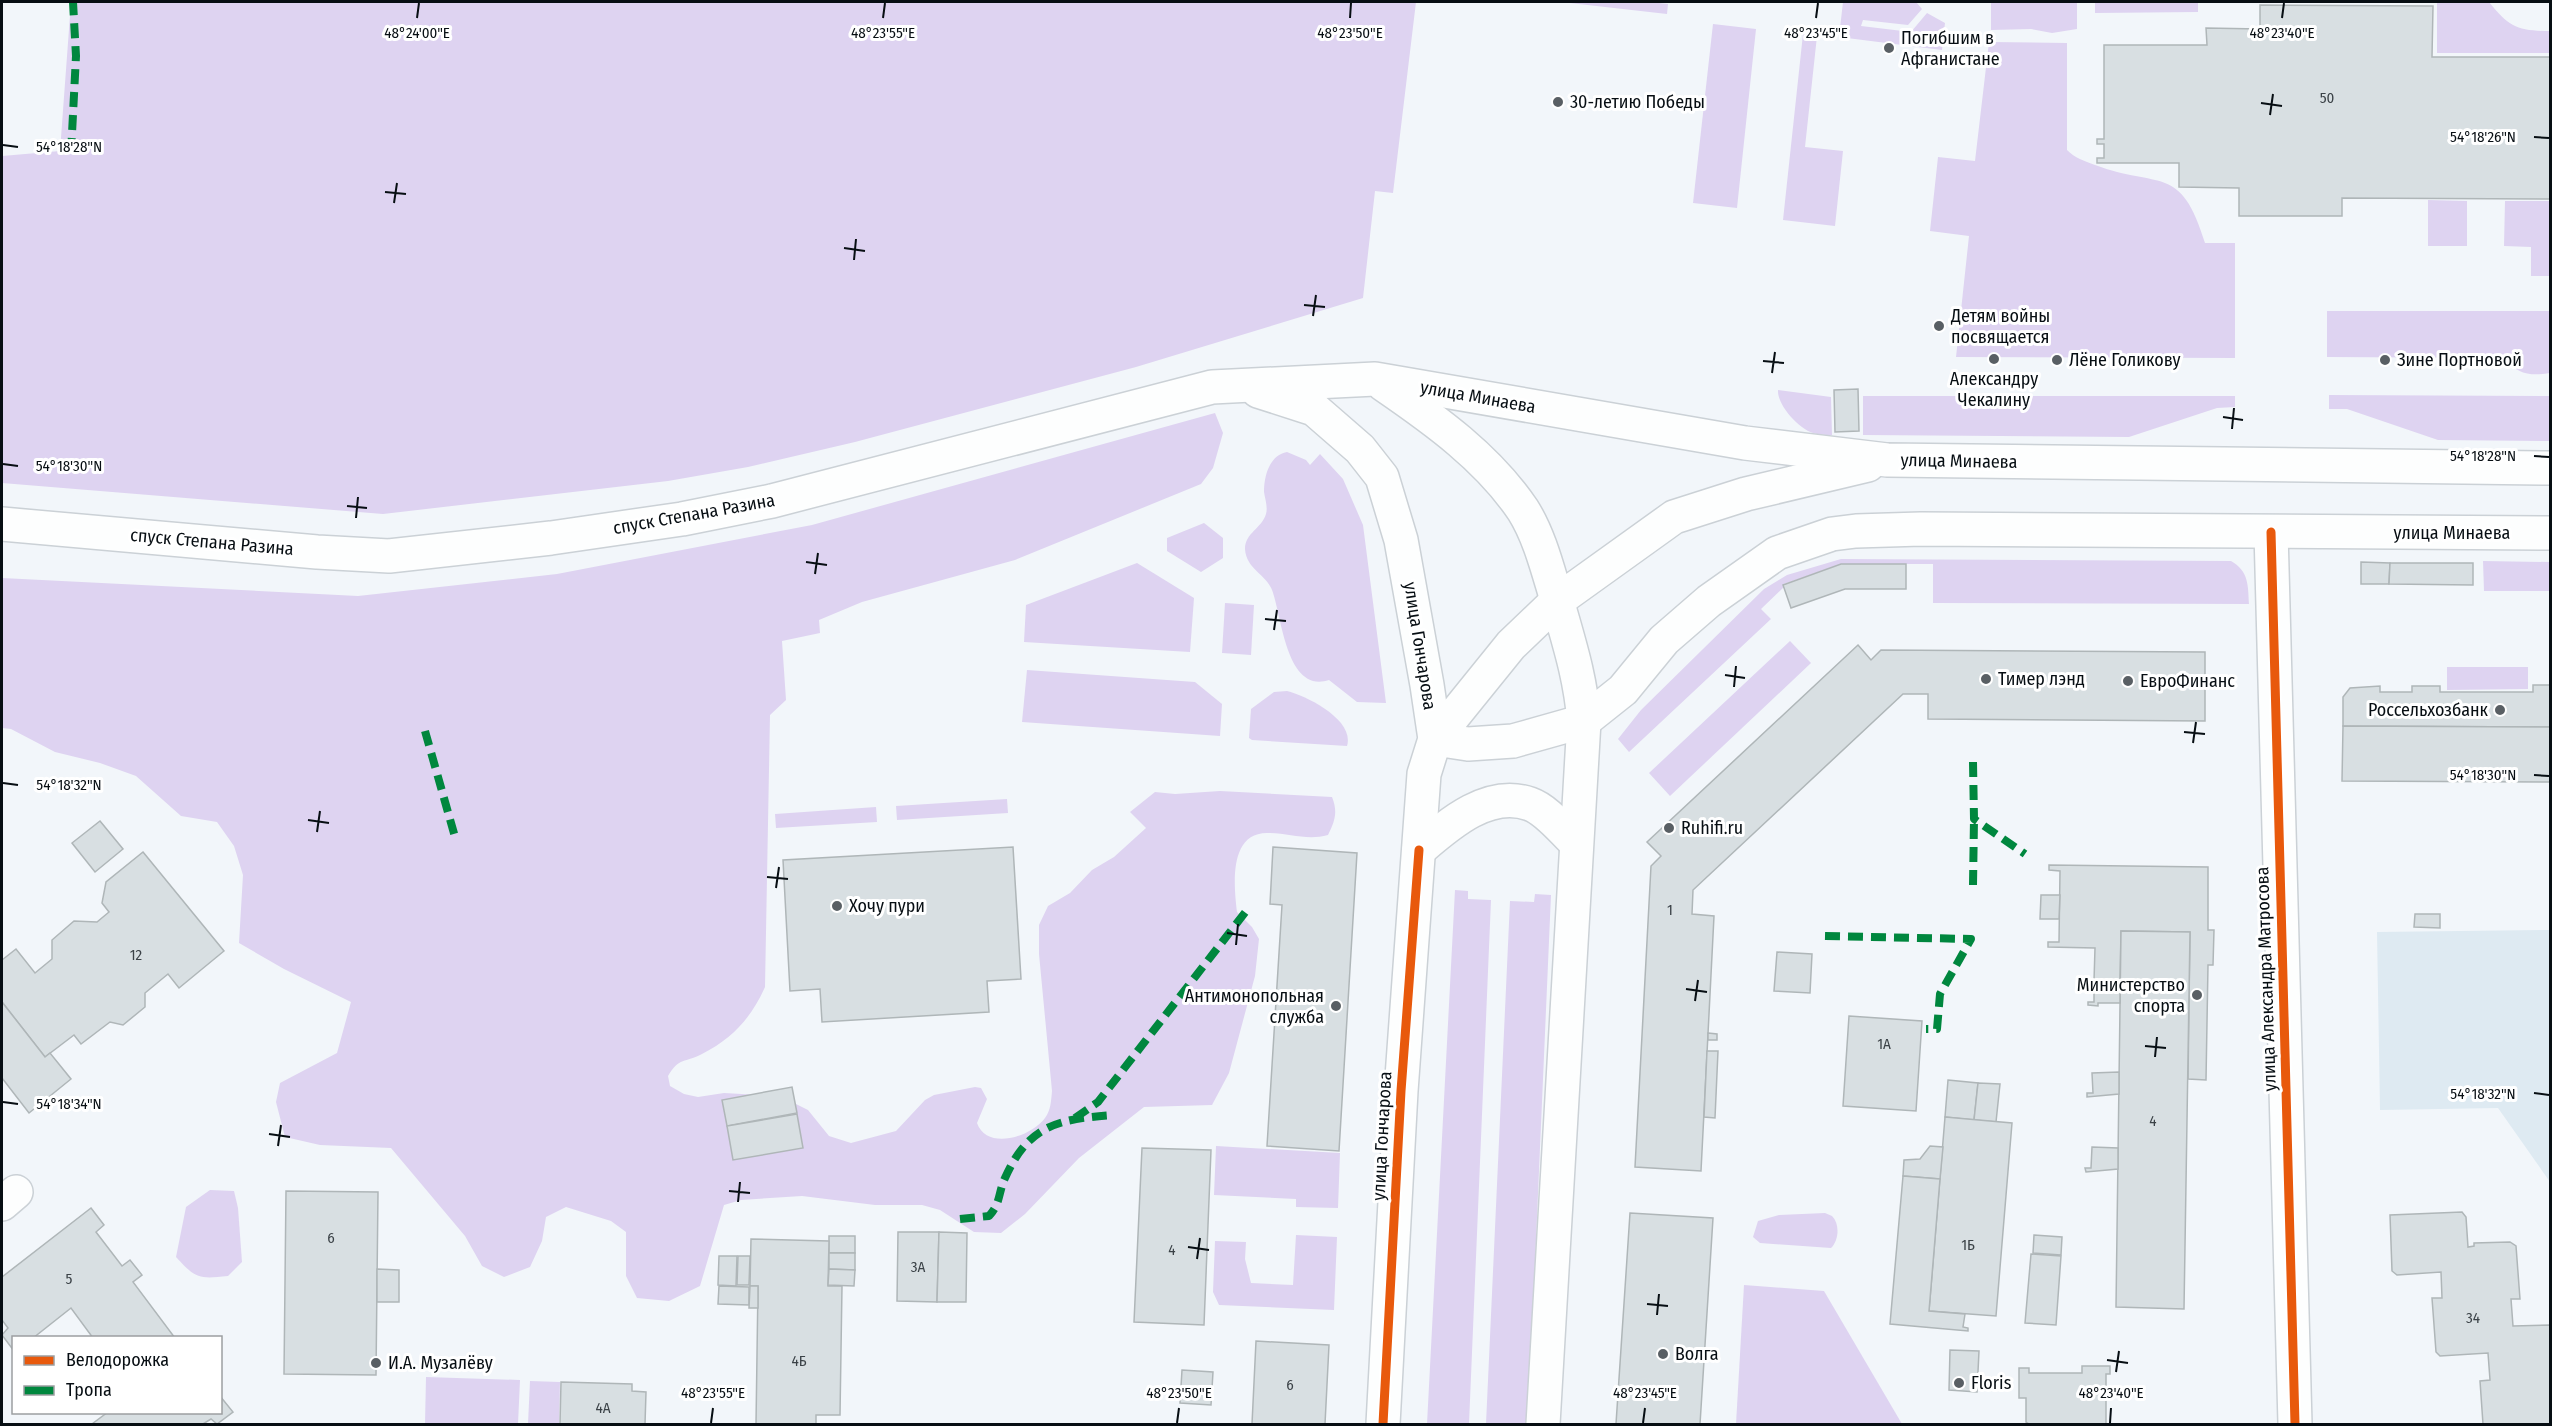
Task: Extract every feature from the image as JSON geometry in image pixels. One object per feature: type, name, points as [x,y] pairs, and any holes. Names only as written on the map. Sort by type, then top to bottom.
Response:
[{"type":"main road","name":"спуск Степана Разина","points":[[2,524],[317,552],[388,556],[551,538],[682,519],[772,501],[1181,393],[1239,384],[1375,379]]},
{"type":"main road","name":"улица Минаева","points":[[1375,379],[1745,443],[1887,460],[2550,468]]},
{"type":"main road","points":[[1375,379],[1462,443],[1524,511],[1548,567],[1570,639],[1581,690],[1584,721],[1543,1425]]},
{"type":"main road","name":"улица Гончарова","points":[[1239,384],[1314,409],[1360,449],[1382,477],[1401,540],[1435,739],[1424,774],[1401,1091],[1383,1425]]},
{"type":"main road","points":[[1435,739],[1511,645],[1557,601],[1674,517],[1746,494],[1887,460]]},
{"type":"main road","name":"улица Минаева","points":[[1584,721],[1623,690],[1664,640],[1709,601],[1776,553],[1833,534],[1921,529],[2550,533]]},
{"type":"main road","name":"улица Александра Матросова","points":[[2271,532],[2295,1425]]},
{"type":"main road","points":[[1435,739],[1468,744],[1513,741],[1584,721]]},
{"type":"main road","points":[[1419,850],[1469,813],[1492,803],[1512,801],[1531,804],[1555,822],[1576,843]]},
{"type":"shaded area","points":[[71,2],[1416,2],[1393,193],[1375,191],[1363,298],[1136,367],[855,442],[748,467],[668,481],[383,514],[2,483],[2,156],[60,151]]},
{"type":"shaded area","points":[[1561,2],[1650,2],[1668,4],[1667,14]]},
{"type":"shaded area","points":[[1843,2],[1916,2],[1922,9],[1908,25],[1863,20],[1861,26],[1911,32],[1927,13],[1945,23],[1942,50],[1839,37]]},
{"type":"shaded area","points":[[1991,2],[2077,2],[2077,29],[2052,33],[2031,29],[1991,30]]},
{"type":"shaded area","points":[[2095,2],[2198,2],[2198,12],[2095,13]]},
{"type":"shaded area","points":[[2437,2],[2489,2],[2502,17],[2515,26],[2530,30],[2550,31],[2550,53],[2437,53]]},
{"type":"shaded area","points":[[1713,24],[1756,29],[1737,208],[1693,203]]},
{"type":"shaded area","points":[[1803,34],[1817,36],[1805,147],[1843,151],[1835,226],[1783,220]]},
{"type":"shaded area","points":[[1989,42],[2067,43],[2067,150],[2076,157],[2095,165],[2152,179],[2177,189],[2187,200],[2205,243],[2235,243],[2235,358],[1956,357],[1969,236],[1930,231],[1938,157],[1975,161]]},
{"type":"shaded area","points":[[2428,200],[2467,201],[2467,246],[2428,246]]},
{"type":"shaded area","points":[[2505,201],[2550,201],[2550,276],[2531,276],[2531,247],[2504,246]]},
{"type":"shaded area","points":[[2327,311],[2550,311],[2550,373],[2525,373],[2515,368],[2506,358],[2327,357]]},
{"type":"shaded area","points":[[1778,390],[1831,397],[1832,435],[1815,434],[1801,427],[1785,409]]},
{"type":"shaded area","points":[[2329,395],[2550,396],[2550,441],[2438,440],[2347,409],[2329,409]]},
{"type":"shaded area","points":[[1863,396],[2235,396],[2235,407],[2217,408],[2129,437],[1863,435]]},
{"type":"shaded area","points":[[1215,413],[1223,433],[1213,468],[1201,484],[1015,560],[862,602],[819,620],[820,633],[782,641],[786,700],[770,715],[765,987],[747,1018],[732,1034],[713,1048],[679,1063],[668,1076],[670,1086],[684,1094],[698,1097],[724,1093],[780,1096],[808,1110],[829,1136],[851,1143],[896,1131],[925,1100],[934,1095],[975,1087],[981,1088],[987,1099],[977,1123],[982,1132],[999,1139],[1030,1131],[1045,1118],[1050,1109],[1052,1091],[1039,954],[1039,925],[1048,906],[1070,893],[1092,870],[1114,857],[1146,828],[1130,812],[1155,792],[1175,794],[1220,791],[1332,797],[1335,816],[1328,835],[1305,837],[1268,833],[1255,835],[1246,841],[1240,851],[1235,876],[1237,912],[1252,927],[1259,939],[1255,976],[1229,1073],[1212,1105],[1144,1107],[1079,1158],[1025,1214],[1001,1233],[974,1232],[940,1210],[922,1205],[875,1205],[802,1196],[741,1200],[724,1205],[700,1286],[669,1301],[637,1298],[626,1276],[626,1232],[611,1221],[566,1207],[546,1217],[542,1241],[530,1267],[504,1277],[482,1266],[465,1236],[391,1148],[320,1145],[285,1137],[276,1102],[280,1083],[337,1053],[351,1002],[284,969],[239,943],[243,875],[234,846],[217,822],[181,816],[136,776],[100,763],[55,752],[11,729],[2,728],[2,578],[358,596],[557,574],[812,525]]},
{"type":"shaded area","points":[[1287,452],[1306,460],[1310,465],[1320,454],[1343,479],[1363,525],[1386,703],[1357,702],[1329,680],[1315,681],[1303,676],[1288,650],[1272,590],[1252,567],[1246,556],[1246,543],[1266,514],[1264,492],[1269,467],[1276,457]]},
{"type":"shaded area","points":[[1204,523],[1223,538],[1223,558],[1201,572],[1167,551],[1167,538]]},
{"type":"shaded area","points":[[1841,559],[2231,561],[2244,574],[2248,585],[2249,604],[1933,603],[1933,564],[1841,564],[1784,584],[1784,587],[1761,609],[1771,619],[1629,752],[1618,739],[1641,710],[1764,589],[1787,575]]},
{"type":"shaded area","points":[[2483,561],[2550,562],[2550,591],[2484,591]]},
{"type":"shaded area","points":[[1137,563],[1194,598],[1190,652],[1024,642],[1026,605]]},
{"type":"shaded area","points":[[1225,603],[1254,605],[1251,655],[1222,653]]},
{"type":"shaded area","points":[[1790,641],[1811,663],[1670,796],[1649,773]]},
{"type":"shaded area","points":[[2447,667],[2528,667],[2528,689],[2447,690]]},
{"type":"shaded area","points":[[1027,670],[1195,682],[1222,704],[1220,736],[1022,722]]},
{"type":"shaded area","points":[[1287,691],[1306,698],[1337,718],[1348,736],[1347,746],[1249,738],[1251,709],[1274,692]]},
{"type":"shaded area","points":[[1007,799],[1008,813],[897,820],[896,806]]},
{"type":"shaded area","points":[[876,807],[877,822],[776,828],[775,814]]},
{"type":"shaded area","points":[[1455,890],[1468,891],[1468,899],[1491,900],[1469,1424],[1427,1424]]},
{"type":"shaded area","points":[[1535,894],[1551,895],[1528,1424],[1486,1424],[1510,901],[1534,902]]},
{"type":"shaded area","points":[[2550,930],[2550,1182],[2498,1108],[2380,1110],[2377,932]]},
{"type":"shaded area","points":[[1216,1146],[1340,1153],[1338,1208],[1296,1207],[1296,1199],[1214,1195]]},
{"type":"shaded area","points":[[210,1190],[234,1191],[238,1208],[242,1262],[228,1276],[199,1276],[188,1270],[176,1257],[186,1207]]},
{"type":"shaded area","points":[[1825,1213],[1835,1219],[1837,1228],[1836,1241],[1831,1248],[1760,1243],[1753,1237],[1758,1221],[1779,1215]]},
{"type":"shaded area","points":[[1296,1235],[1337,1237],[1334,1310],[1219,1305],[1213,1292],[1215,1241],[1246,1242],[1245,1259],[1251,1283],[1293,1285]]},
{"type":"shaded area","points":[[1744,1285],[1824,1291],[1902,1424],[1736,1424]]},
{"type":"shaded area","points":[[426,1377],[520,1380],[518,1424],[425,1424]]},
{"type":"shaded area","points":[[530,1381],[560,1382],[559,1424],[528,1424]]},
{"type":"building","points":[[2260,5],[2433,6],[2432,57],[2550,57],[2550,199],[2342,198],[2342,216],[2239,216],[2239,188],[2179,187],[2179,163],[2097,163],[2097,158],[2104,158],[2104,144],[2097,144],[2097,139],[2104,139],[2104,45],[2207,45],[2206,28],[2260,29]]},
{"type":"building","points":[[1858,389],[1859,431],[1835,432],[1834,390]]},
{"type":"building","points":[[2361,562],[2390,563],[2389,584],[2361,584]]},
{"type":"building","points":[[2390,563],[2473,563],[2473,585],[2389,584]]},
{"type":"building","points":[[1841,564],[1906,564],[1906,589],[1845,589],[1791,608],[1783,585]]},
{"type":"building","points":[[1858,645],[1871,660],[1881,650],[2205,652],[2205,721],[1928,719],[1928,694],[1903,694],[1693,890],[1692,914],[1714,916],[1701,1171],[1635,1167],[1651,866],[1661,856],[1647,842]]},
{"type":"building","points":[[2533,685],[2550,685],[2550,727],[2343,726],[2343,697],[2350,688],[2380,686],[2380,692],[2412,692],[2412,686],[2440,686],[2440,692],[2533,692]]},
{"type":"building","points":[[2343,726],[2550,727],[2550,782],[2342,781]]},
{"type":"building","points":[[100,821],[123,849],[95,872],[72,843]]},
{"type":"building","points":[[1013,847],[1021,979],[987,981],[989,1012],[822,1022],[820,989],[790,991],[783,860]]},
{"type":"building","points":[[1273,847],[1357,853],[1339,1151],[1267,1146],[1282,905],[1270,904]]},
{"type":"building","points":[[143,852],[224,951],[179,988],[168,974],[145,993],[145,1007],[123,1025],[110,1022],[81,1044],[74,1035],[45,1057],[2,1002],[2,960],[16,949],[35,973],[52,959],[52,940],[74,921],[97,922],[109,912],[102,903],[106,882]]},
{"type":"building","points":[[2049,865],[2208,867],[2208,930],[2214,930],[2213,965],[2208,965],[2206,1080],[2188,1079],[2190,932],[2121,931],[2120,981],[2094,981],[2095,948],[2048,947],[2048,942],[2059,942],[2060,871],[2049,870]]},
{"type":"building","points":[[2041,895],[2060,895],[2059,919],[2040,919]]},
{"type":"building","points":[[2415,914],[2440,914],[2440,928],[2414,927]]},
{"type":"building","points":[[2121,931],[2190,932],[2184,1309],[2116,1307]]},
{"type":"building","points":[[1777,952],[1812,954],[1810,993],[1774,991]]},
{"type":"building","points":[[2094,981],[2120,981],[2120,1003],[2088,1005],[2088,1002],[2094,1002]]},
{"type":"building","points":[[2,1002],[45,1057],[50,1053],[71,1079],[29,1113],[2,1078]]},
{"type":"building","points":[[1849,1016],[1922,1021],[1916,1111],[1843,1106]]},
{"type":"building","points":[[1708,1033],[1717,1034],[1717,1040],[1708,1040]]},
{"type":"building","points":[[1707,1051],[1718,1051],[1715,1118],[1704,1117]]},
{"type":"building","points":[[2119,1072],[2119,1094],[2087,1097],[2087,1093],[2093,1093],[2092,1073]]},
{"type":"building","points":[[1948,1080],[1978,1083],[1974,1120],[1945,1117]]},
{"type":"building","points":[[1978,1083],[2000,1084],[1996,1122],[1974,1120]]},
{"type":"building","points":[[792,1087],[797,1113],[727,1126],[722,1100]]},
{"type":"building","points":[[797,1114],[803,1148],[733,1160],[727,1126]]},
{"type":"building","points":[[1945,1117],[2012,1123],[1996,1316],[1929,1311]]},
{"type":"building","points":[[1930,1146],[1943,1147],[1940,1179],[1903,1176],[1904,1160],[1920,1159]]},
{"type":"building","points":[[2092,1147],[2118,1148],[2118,1169],[2086,1172],[2085,1168],[2091,1168]]},
{"type":"building","points":[[1142,1148],[1211,1150],[1204,1325],[1134,1322]]},
{"type":"building","points":[[1903,1176],[1940,1179],[1929,1311],[1965,1314],[1963,1327],[1968,1328],[1968,1331],[1890,1324]]},
{"type":"building","points":[[286,1191],[378,1192],[376,1375],[284,1374]]},
{"type":"building","points":[[91,1208],[104,1225],[96,1232],[122,1266],[130,1260],[142,1275],[133,1282],[174,1336],[92,1336],[71,1308],[36,1336],[12,1336],[12,1348],[2,1335],[8,1328],[2,1320],[2,1277]]},
{"type":"building","points":[[2462,1212],[2466,1217],[2468,1247],[2474,1246],[2474,1243],[2510,1242],[2516,1246],[2520,1299],[2511,1299],[2513,1326],[2550,1325],[2550,1424],[2483,1424],[2480,1381],[2490,1380],[2488,1353],[2440,1356],[2436,1352],[2432,1298],[2442,1298],[2441,1272],[2397,1275],[2392,1271],[2390,1215]]},
{"type":"building","name":"Волга","points":[[1630,1213],[1713,1218],[1700,1424],[1616,1424]]},
{"type":"building","points":[[898,1232],[939,1232],[937,1302],[897,1301]]},
{"type":"building","points":[[939,1232],[967,1233],[966,1302],[937,1302]]},
{"type":"building","points":[[2034,1235],[2062,1237],[2061,1255],[2033,1253]]},
{"type":"building","points":[[829,1236],[855,1236],[855,1253],[829,1253]]},
{"type":"building","points":[[751,1239],[829,1241],[828,1286],[842,1286],[840,1415],[816,1415],[816,1424],[756,1424],[758,1286],[750,1286]]},
{"type":"building","points":[[829,1253],[855,1253],[855,1270],[829,1269]]},
{"type":"building","points":[[2031,1254],[2061,1256],[2056,1325],[2025,1323]]},
{"type":"building","points":[[719,1256],[737,1256],[736,1286],[718,1285]]},
{"type":"building","points":[[738,1256],[750,1256],[749,1285],[737,1285]]},
{"type":"building","points":[[377,1269],[399,1270],[399,1302],[377,1302]]},
{"type":"building","points":[[829,1269],[855,1270],[854,1286],[828,1285]]},
{"type":"building","points":[[719,1286],[749,1287],[749,1305],[718,1304]]},
{"type":"building","points":[[750,1286],[758,1286],[758,1308],[749,1308]]},
{"type":"building","points":[[1256,1341],[1329,1345],[1325,1424],[1252,1424]]},
{"type":"building","points":[[1950,1350],[1979,1351],[1977,1392],[1949,1390]]},
{"type":"building","points":[[2082,1366],[2110,1366],[2110,1374],[2106,1374],[2106,1424],[2029,1424],[2026,1422],[2026,1398],[2019,1398],[2019,1368],[2029,1368],[2029,1373],[2082,1373]]},
{"type":"building","points":[[1182,1370],[1213,1372],[1211,1405],[1180,1403]]},
{"type":"building","points":[[561,1382],[632,1384],[632,1391],[646,1392],[645,1424],[560,1424]]},
{"type":"building","points":[[222,1398],[233,1412],[217,1424],[211,1419],[203,1424],[92,1424],[105,1414],[222,1414]]},
{"type":"marked path","points":[[71,153],[76,56],[73,2]]},
{"type":"marked path","points":[[425,731],[455,837]]},
{"type":"marked path","points":[[1973,762],[1974,819],[2025,854]]},
{"type":"marked path","points":[[1973,885],[1974,819]]},
{"type":"marked path","points":[[1075,1118],[1098,1102],[1247,910]]},
{"type":"marked path","points":[[1825,936],[1971,939],[1940,994],[1937,1029],[1926,1029]]},
{"type":"marked path","points":[[960,1219],[989,1216],[996,1207],[1003,1183],[1014,1160],[1036,1135],[1062,1122],[1114,1115]]},
{"type":"cycle path","points":[[2271,532],[2295,1424]]},
{"type":"cycle path","points":[[1383,1424],[1401,1091],[1419,850]]},
{"type":"place","name":"Погибшим в Афганистане","points":[[1889,48]]},
{"type":"place","name":"30-летию Победы","points":[[1558,102]]},
{"type":"place","name":"Детям войны посвящается","points":[[1939,326]]},
{"type":"place","name":"Александру Чекалину","points":[[1994,359]]},
{"type":"place","name":"Лёне Голикову","points":[[2057,360]]},
{"type":"place","name":"Зине Портновой","points":[[2385,360]]},
{"type":"place","name":"Тимер лэнд","points":[[1986,679]]},
{"type":"place","name":"ЕвроФинанс","points":[[2128,681]]},
{"type":"place","name":"Россельхозбанк","points":[[2500,710]]},
{"type":"place","name":"Ruhifi.ru","points":[[1669,828]]},
{"type":"place","name":"Хочу пури","points":[[837,906]]},
{"type":"place","name":"Министерство спорта","points":[[2197,995]]},
{"type":"place","name":"Антимонопольная служба","points":[[1336,1006]]},
{"type":"place","name":"Волга","points":[[1663,1354]]},
{"type":"place","name":"И.А. Музалёву","points":[[376,1363]]},
{"type":"place","name":"Floris","points":[[1959,1383]]}]
